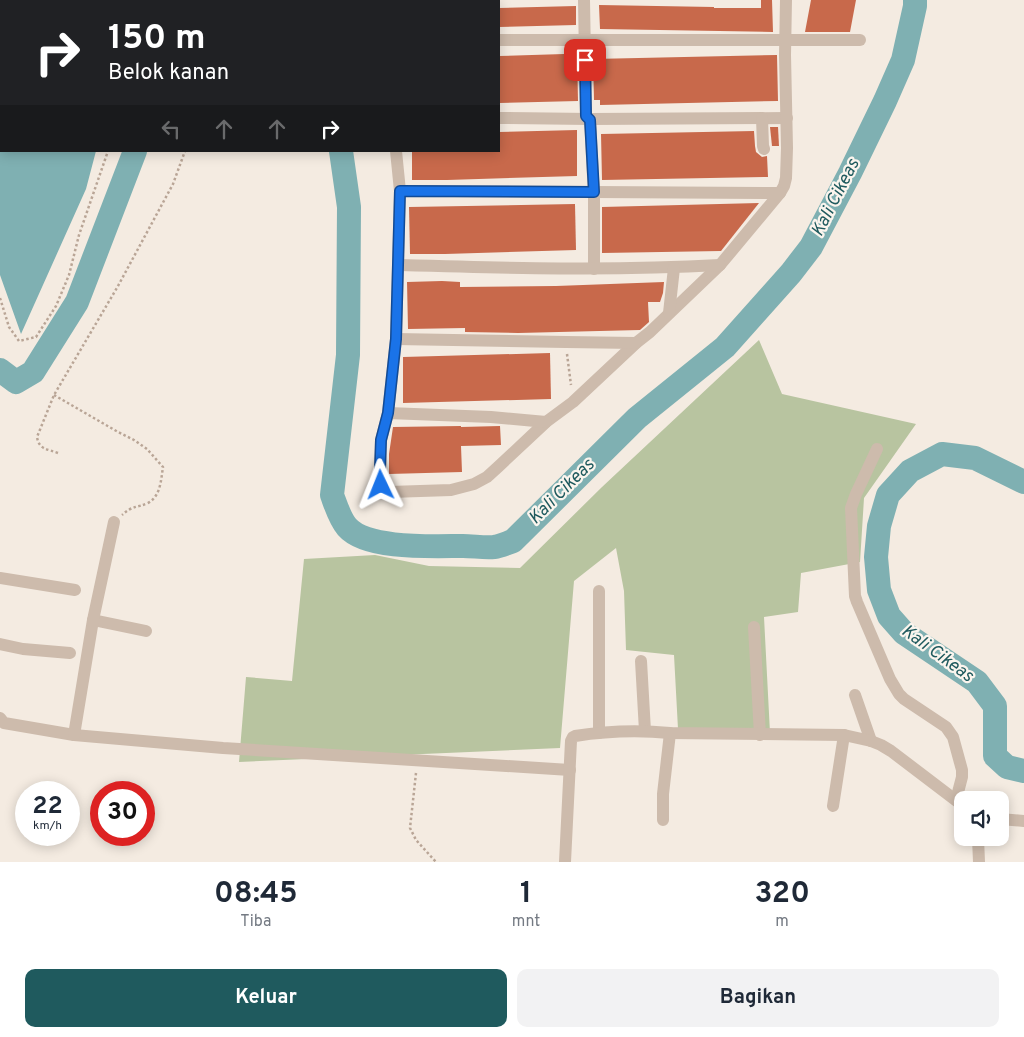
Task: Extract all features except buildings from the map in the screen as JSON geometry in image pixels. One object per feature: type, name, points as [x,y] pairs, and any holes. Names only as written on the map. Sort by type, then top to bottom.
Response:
[{"type":"street","points":[[584,0],[586,116],[590,120],[594,192],[594,269]]},
{"type":"street","points":[[396,152],[400,191],[396,339],[388,413],[381,440],[381,485],[384,490],[390,492],[451,490],[474,484],[487,477],[546,422],[573,402],[720,265],[780,193],[786,178],[786,0]]},
{"type":"street","points":[[500,40],[860,40]]},
{"type":"street","points":[[500,118],[590,120],[787,118]]},
{"type":"street","points":[[762,118],[762,146],[764,149]]},
{"type":"street","points":[[400,191],[780,193]]},
{"type":"street","points":[[398,265],[594,269],[674,268],[720,265]]},
{"type":"street","points":[[669,313],[674,268]]},
{"type":"street","points":[[396,339],[636,342]]},
{"type":"street","points":[[388,413],[491,417],[546,422]]},
{"type":"street","points":[[877,448],[851,508],[857,602],[886,670],[899,694],[946,727],[953,737],[962,770],[960,791]]},
{"type":"street","points":[[74,735],[93,620],[114,522]]},
{"type":"street","points":[[0,578],[75,590]]},
{"type":"street","points":[[599,591],[599,732]]},
{"type":"street","points":[[93,620],[146,631]]},
{"type":"street","points":[[754,627],[760,735]]},
{"type":"street","points":[[0,644],[23,649],[70,653]]},
{"type":"street","points":[[641,661],[645,731]]},
{"type":"street","points":[[855,695],[871,740]]},
{"type":"street","points":[[1,724],[74,735],[223,748],[570,770]]},
{"type":"street","points":[[565,862],[571,741],[573,737],[599,732],[645,731],[844,736],[871,740],[891,750],[954,799]]},
{"type":"street","points":[[663,820],[663,794],[670,733]]},
{"type":"street","points":[[833,806],[844,736]]},
{"type":"street","points":[[1009,820],[1024,821]]},
{"type":"street","points":[[978,846],[979,862]]},
{"type":"path","points":[[0,298],[9,327],[19,341],[36,337],[56,306],[69,275],[79,235],[108,152]]},
{"type":"path","points":[[58,453],[42,448],[38,443],[37,437],[54,395],[118,286],[173,184],[185,152]]},
{"type":"path","points":[[566,342],[573,402]]},
{"type":"path","points":[[54,395],[134,440],[147,449],[162,466],[159,490],[149,502],[129,508],[114,522]]},
{"type":"path","points":[[417,760],[410,828],[416,840],[436,862]]},
{"type":"green space","points":[[759,340],[782,394],[916,424],[864,498],[860,562],[801,573],[798,612],[764,617],[770,733],[678,729],[674,655],[626,650],[624,591],[616,548],[574,581],[560,748],[239,762],[246,677],[292,681],[304,559],[375,555],[429,566],[520,568],[602,487]]},
{"type":"water","points":[[0,152],[96,152],[86,189],[21,334],[0,275]]},
{"type":"waterway","name":"Kali Cikeas","points":[[341,152],[349,207],[348,355],[332,495],[337,508],[347,527],[370,540],[419,546],[499,546],[513,541],[637,418],[725,347],[791,273],[811,247],[850,173],[903,60],[915,0]]},
{"type":"waterway","points":[[0,370],[16,382],[33,372],[77,302],[135,152]]},
{"type":"waterway","name":"Kali Cikeas","points":[[1024,482],[975,458],[942,454],[910,471],[888,495],[879,526],[876,557],[879,590],[889,616],[904,633],[977,682],[995,706],[995,756],[1007,767],[1024,771]]},
{"type":"route","points":[[381,485],[381,440],[388,413],[396,339],[400,191],[594,192],[590,120],[586,116],[585,60]]}]
